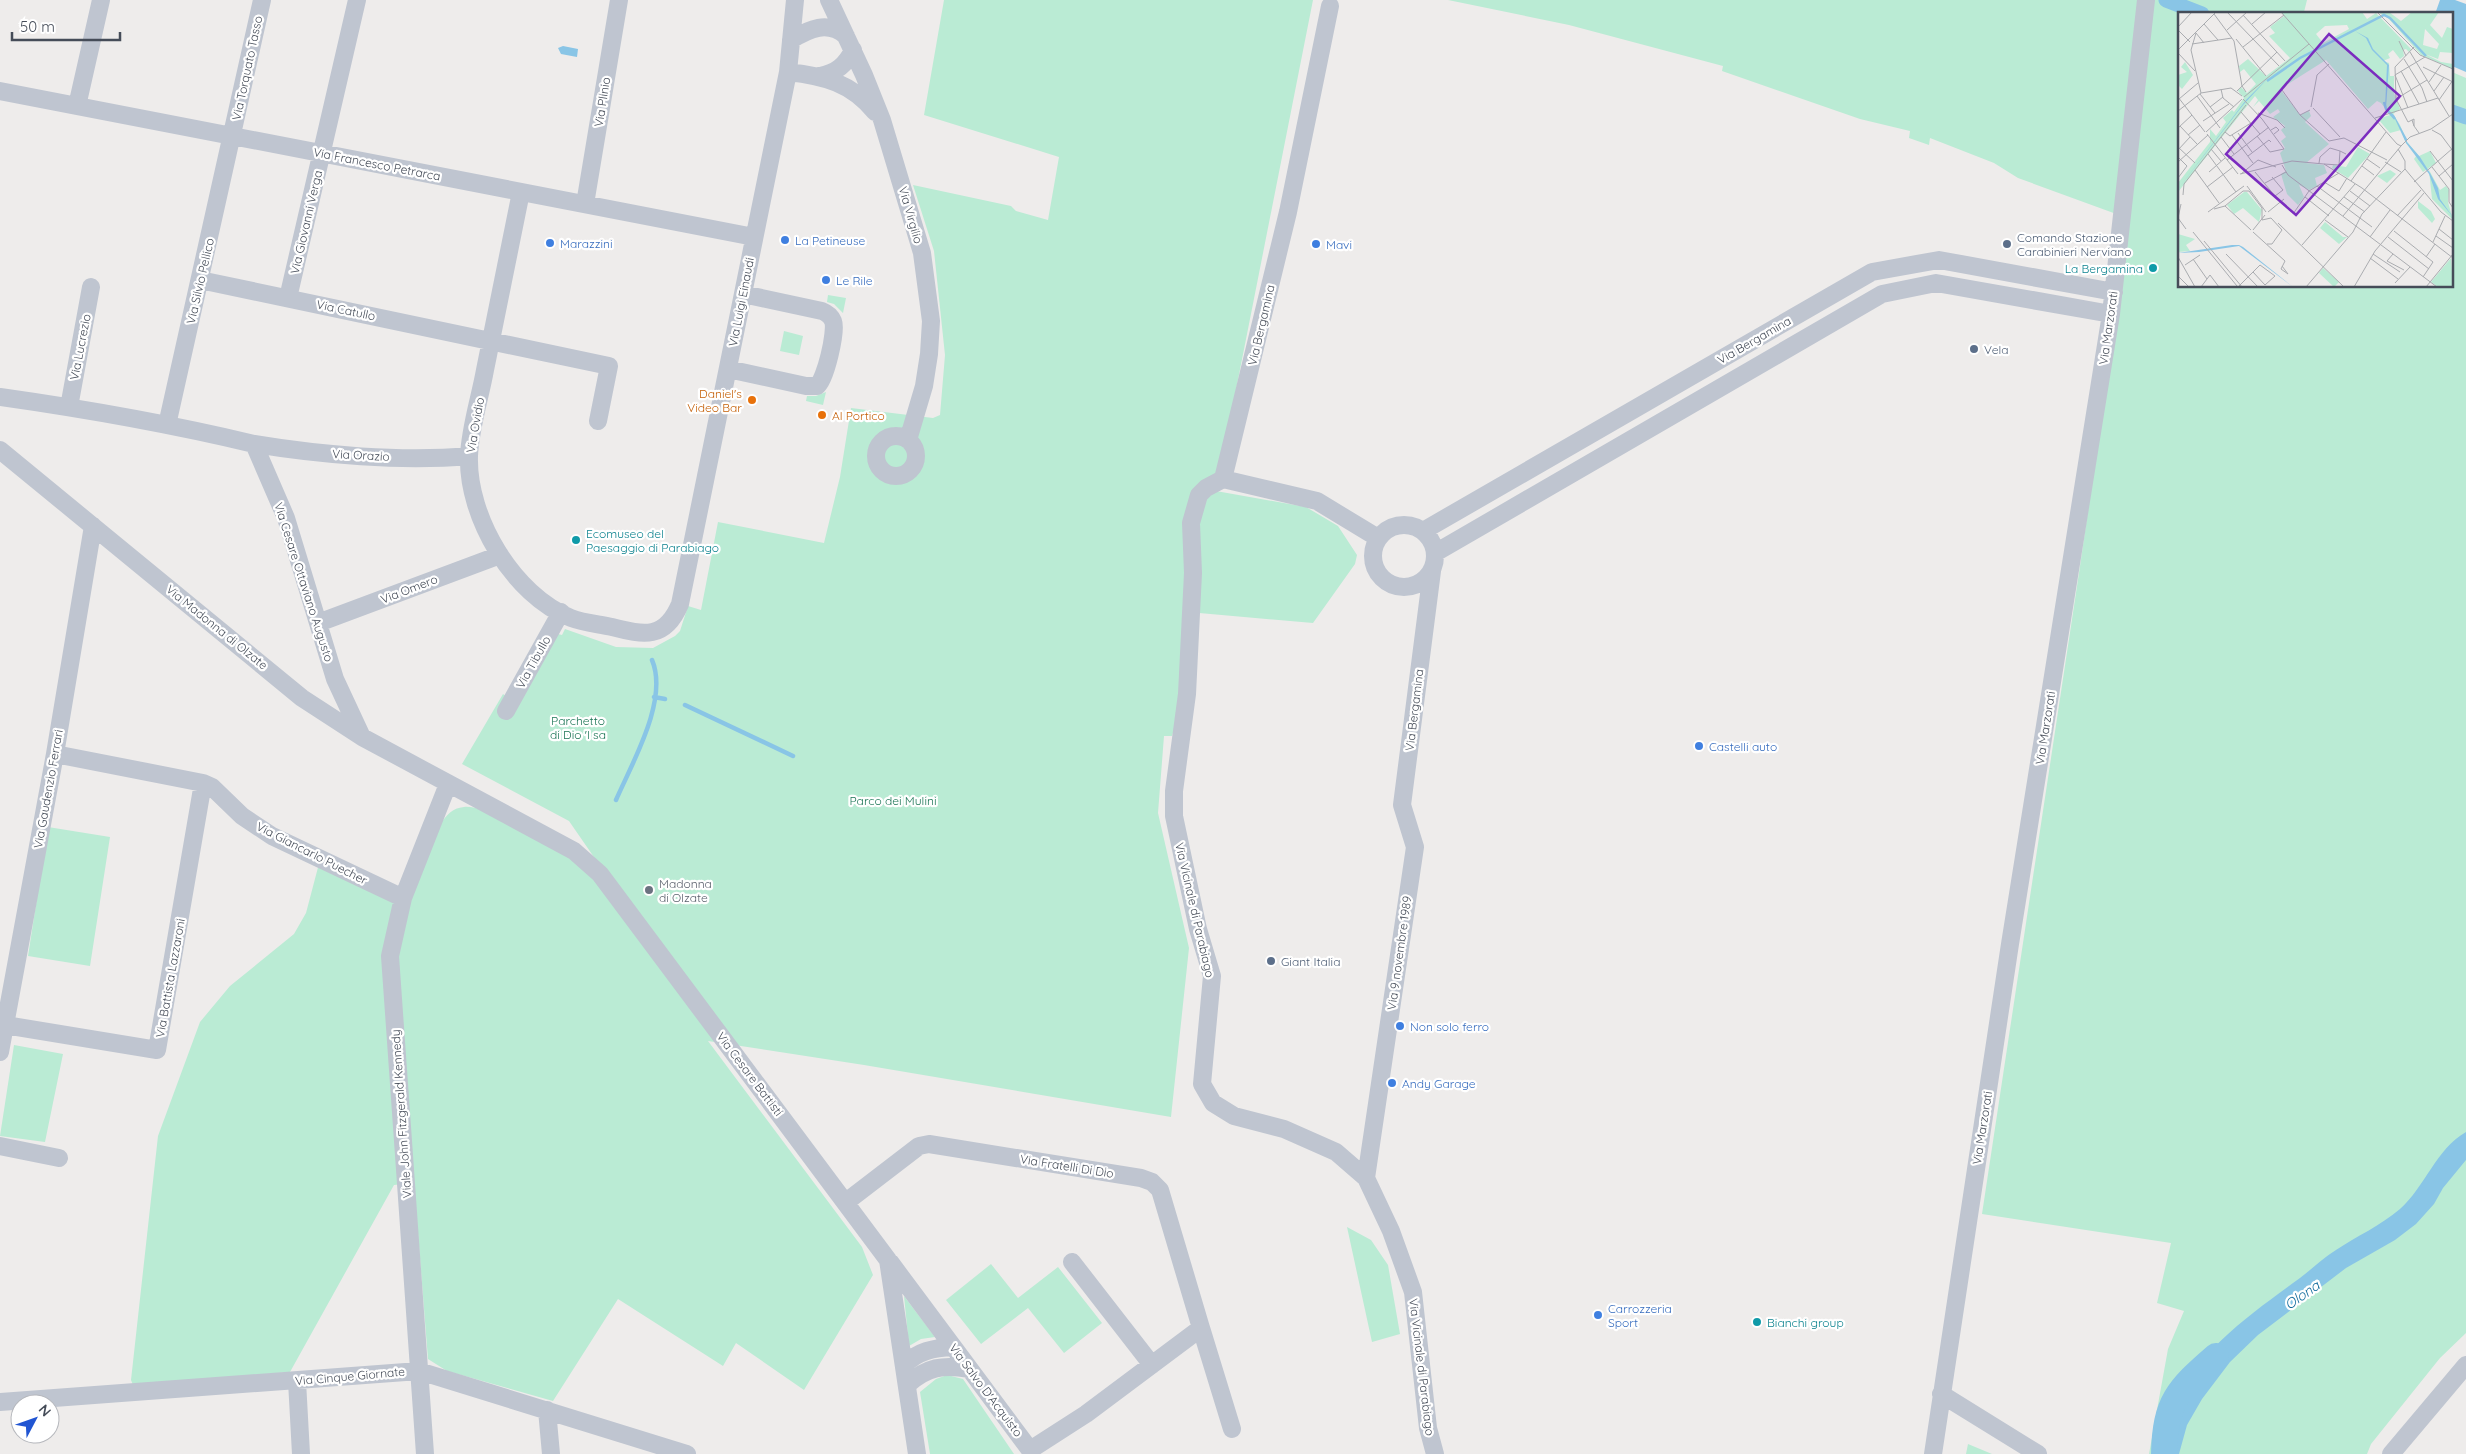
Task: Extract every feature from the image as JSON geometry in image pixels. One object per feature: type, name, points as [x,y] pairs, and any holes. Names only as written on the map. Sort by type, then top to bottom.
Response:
[{"type":"street","points":[[77,106],[101,0]]},
{"type":"street","name":"Via Torquato Tasso","points":[[233,136],[262,0]]},
{"type":"street","name":"Via Giovanni Verga","points":[[288,298],[357,0]]},
{"type":"street","name":"Via Plinio","points":[[585,204],[619,0]]},
{"type":"street","name":"Via Luigi Einaudi","points":[[680,604],[788,72],[795,0]]},
{"type":"street","name":"Via Virgilio","points":[[829,0],[882,120],[922,254],[931,321],[929,354],[924,386],[908,440]]},
{"type":"street","name":"Via Marzorati","points":[[1933,1454],[2111,314],[2145,23],[2146,0]]},
{"type":"street","name":"Via Bergamina","points":[[1223,479],[1288,212],[1330,6]]},
{"type":"street","points":[[791,40],[807,31],[823,26],[836,28],[849,43],[841,67],[830,74],[820,76]]},
{"type":"street","points":[[788,72],[832,79],[854,91],[882,120]]},
{"type":"street","name":"Via Francesco Petrarca","points":[[0,91],[754,237]]},
{"type":"street","name":"Via Silvio Pellico","points":[[167,425],[233,136]]},
{"type":"street","name":"Via Ovidio","points":[[521,192],[469,456],[477,510],[489,538],[522,582],[544,602],[571,618],[643,634],[655,632],[666,626],[676,615],[680,604]]},
{"type":"street","name":"Via Bergamina","points":[[1423,531],[1872,272],[1939,260],[2114,292]]},
{"type":"street","name":"Via Catullo","points":[[200,280],[609,366],[598,421]]},
{"type":"street","name":"Via Bergamina","points":[[1435,553],[1882,294],[1936,283],[2111,314]]},
{"type":"street","name":"Via Lucrezio","points":[[69,407],[91,287]]},
{"type":"street","points":[[728,369],[806,386],[816,386],[824,376],[834,326],[829,315],[822,311],[743,294]]},
{"type":"street","points":[[0,397],[69,407],[167,425],[254,444]]},
{"type":"street","name":"Via Orazio","points":[[254,444],[295,451],[437,459],[469,456]]},
{"type":"street","name":"Via Cesare Ottaviano Augusto","points":[[254,444],[286,518],[335,679],[362,737]]},
{"type":"street","name":"Via Madonna di Olzate","points":[[0,450],[302,698],[362,737],[448,784]]},
{"type":"street","points":[[1223,479],[1317,501],[1378,538]]},
{"type":"street","name":"Via Vicinale di Parabiago","points":[[1223,479],[1206,488],[1199,495],[1191,523],[1193,573],[1187,694],[1174,791],[1174,816],[1198,929],[1212,976],[1202,1084],[1213,1103],[1234,1116],[1284,1129],[1336,1152],[1366,1178],[1391,1231],[1413,1292],[1428,1428],[1435,1454]]},
{"type":"street","points":[[1397,525],[1408,525],[1423,531],[1431,540],[1435,553],[1432,571],[1415,586],[1406,588],[1387,583],[1379,576],[1372,558],[1378,538],[1387,530],[1397,525]]},
{"type":"street","name":"Via Gaudenzio Ferrari","points":[[0,1052],[55,754],[93,526]]},
{"type":"street","name":"Via Omero","points":[[318,623],[500,555]]},
{"type":"street","name":"Via Bergamina","points":[[1415,847],[1402,805],[1432,571]]},
{"type":"street","name":"Via Tibullo","points":[[506,711],[561,612]]},
{"type":"street","name":"Via Giancarlo Puecher","points":[[55,754],[203,783],[212,787],[242,816],[272,836],[403,898]]},
{"type":"street","name":"Via Battista Lazzaroni","points":[[5,1025],[157,1050],[203,783]]},
{"type":"street","name":"Viale John Fitzgerald Kennedy","points":[[425,1454],[390,956],[403,898],[448,784]]},
{"type":"street","name":"Via Cesare Battisti","points":[[448,784],[574,851],[594,867],[888,1260],[917,1454]]},
{"type":"street","name":"Via 9 novembre 1989","points":[[1366,1178],[1415,847]]},
{"type":"street","name":"Via Fratelli Di Dio","points":[[846,1202],[919,1146],[929,1144],[1141,1178],[1152,1182],[1160,1190],[1201,1328]]},
{"type":"street","points":[[0,1146],[59,1158]]},
{"type":"street","name":"Via Salvo D'Acquisto","points":[[888,1260],[1030,1450],[1086,1414],[1201,1328]]},
{"type":"street","points":[[1072,1262],[1152,1365]]},
{"type":"street","points":[[1201,1328],[1232,1430]]},
{"type":"street","points":[[904,1365],[922,1352],[953,1347]]},
{"type":"street","points":[[2395,1453],[2466,1365]]},
{"type":"street","points":[[907,1385],[917,1376],[940,1366],[969,1369]]},
{"type":"street","name":"Via Cinque Giornate","points":[[0,1402],[419,1371],[683,1453]]},
{"type":"street","points":[[297,1381],[301,1454]]},
{"type":"street","points":[[1941,1394],[2038,1454]]},
{"type":"street","points":[[547,1410],[551,1454]]},
{"type":"green space","name":"Parco dei Mulini","points":[[944,0],[1313,0],[1216,491],[1306,507],[1338,526],[1357,555],[1355,564],[1313,623],[1188,612],[1179,714],[1172,736],[1164,736],[1158,813],[1189,948],[1171,1117],[864,1065],[708,1041],[862,1247],[873,1275],[804,1390],[736,1343],[723,1366],[618,1299],[553,1401],[447,1371],[428,1359],[414,1183],[394,1185],[290,1372],[133,1385],[131,1380],[158,1136],[200,1022],[230,986],[294,934],[306,913],[321,856],[411,894],[440,824],[453,810],[464,807],[475,808],[491,813],[528,831],[578,863],[654,944],[569,821],[462,764],[503,694],[516,704],[558,634],[562,635],[565,629],[616,647],[653,648],[675,636],[680,631],[688,606],[701,610],[718,522],[824,543],[840,477],[851,408],[933,418],[940,415],[945,355],[934,251],[913,185],[1011,206],[1016,211],[1048,220],[1059,157],[924,115]]},
{"type":"green space","points":[[1448,0],[2307,0],[2304,12],[2178,12],[2178,288],[2454,288],[2454,73],[2466,78],[2466,1333],[2440,1358],[2371,1444],[2367,1454],[2149,1454],[2168,1349],[2184,1311],[2157,1303],[2171,1243],[1982,1214],[2079,573],[2130,219],[2018,178],[1994,163],[1930,138],[1929,145],[1909,138],[1910,131],[1860,119],[1722,71],[1723,66],[1569,25]]},
{"type":"green space","points":[[828,295],[846,298],[843,313],[834,304],[827,302]]},
{"type":"green space","points":[[784,331],[803,336],[799,355],[780,351]]},
{"type":"green space","points":[[826,392],[823,405],[806,401],[807,396],[816,396]]},
{"type":"green space","points":[[48,827],[110,837],[90,966],[28,956]]},
{"type":"green space","points":[[14,1045],[63,1054],[45,1142],[0,1136]]},
{"type":"green space","points":[[1347,1227],[1371,1240],[1388,1265],[1400,1334],[1372,1342]]},
{"type":"green space","points":[[991,1264],[1018,1298],[1058,1267],[1102,1323],[1064,1353],[1028,1308],[981,1344],[946,1300]]},
{"type":"green space","points":[[904,1296],[935,1337],[921,1339],[909,1346]]},
{"type":"green space","points":[[947,1375],[963,1379],[1014,1454],[930,1454],[920,1392],[936,1379]]},
{"type":"green space","points":[[1968,1444],[1992,1454],[1966,1454]]},
{"type":"water","points":[[2440,0],[2455,0],[2466,4],[2466,72],[2454,67],[2454,12],[2436,12]]},
{"type":"water","points":[[563,46],[578,49],[577,57],[561,54],[558,48]]},
{"type":"water","points":[[2466,1132],[2466,1160],[2443,1188],[2434,1204],[2416,1224],[2395,1240],[2346,1268],[2258,1335],[2230,1362],[2202,1399],[2187,1425],[2179,1454],[2162,1454],[2172,1410],[2182,1389],[2210,1352],[2244,1320],[2327,1256],[2385,1221],[2400,1209],[2417,1190],[2447,1148]]},
{"type":"waterway","points":[[2166,0],[2197,12]]},
{"type":"waterway","points":[[2454,113],[2466,117]]},
{"type":"waterway","points":[[616,800],[639,750],[652,712],[656,694],[656,676],[652,660]]},
{"type":"waterway","points":[[654,697],[665,699]]},
{"type":"waterway","points":[[685,705],[793,756]]},
{"type":"waterway","name":"Olona","points":[[2164,1454],[2167,1421],[2176,1398],[2192,1378],[2216,1356]]},
{"type":"place","name":"La Petineuse","points":[[785,240]]},
{"type":"place","name":"Marazzini","points":[[550,243]]},
{"type":"place","name":"Mavi","points":[[1316,244]]},
{"type":"place","name":"Comando Stazione Carabinieri Nerviano","points":[[2007,244]]},
{"type":"place","name":"La Bergamina","points":[[2153,268]]},
{"type":"place","name":"Le Rile","points":[[826,280]]},
{"type":"place","name":"Vela","points":[[1974,349]]},
{"type":"place","name":"Daniel's Video Bar","points":[[752,400]]},
{"type":"place","name":"Al Portico","points":[[822,415]]},
{"type":"place","name":"Ecomuseo del Paesaggio di Parabiago","points":[[576,540]]},
{"type":"place","name":"Castelli auto","points":[[1699,746]]},
{"type":"place","name":"Madonna di Olzate","points":[[649,890]]},
{"type":"place","name":"Giant Italia","points":[[1271,961]]},
{"type":"place","name":"Non solo ferro","points":[[1400,1026]]},
{"type":"place","name":"Andy Garage","points":[[1392,1083]]},
{"type":"place","name":"Carrozzeria Sport","points":[[1598,1315]]},
{"type":"place","name":"Bianchi group","points":[[1757,1322]]},
{"type":"park label","name":"Parchetto di Dio 'l sa","points":[[578,727]]}]
